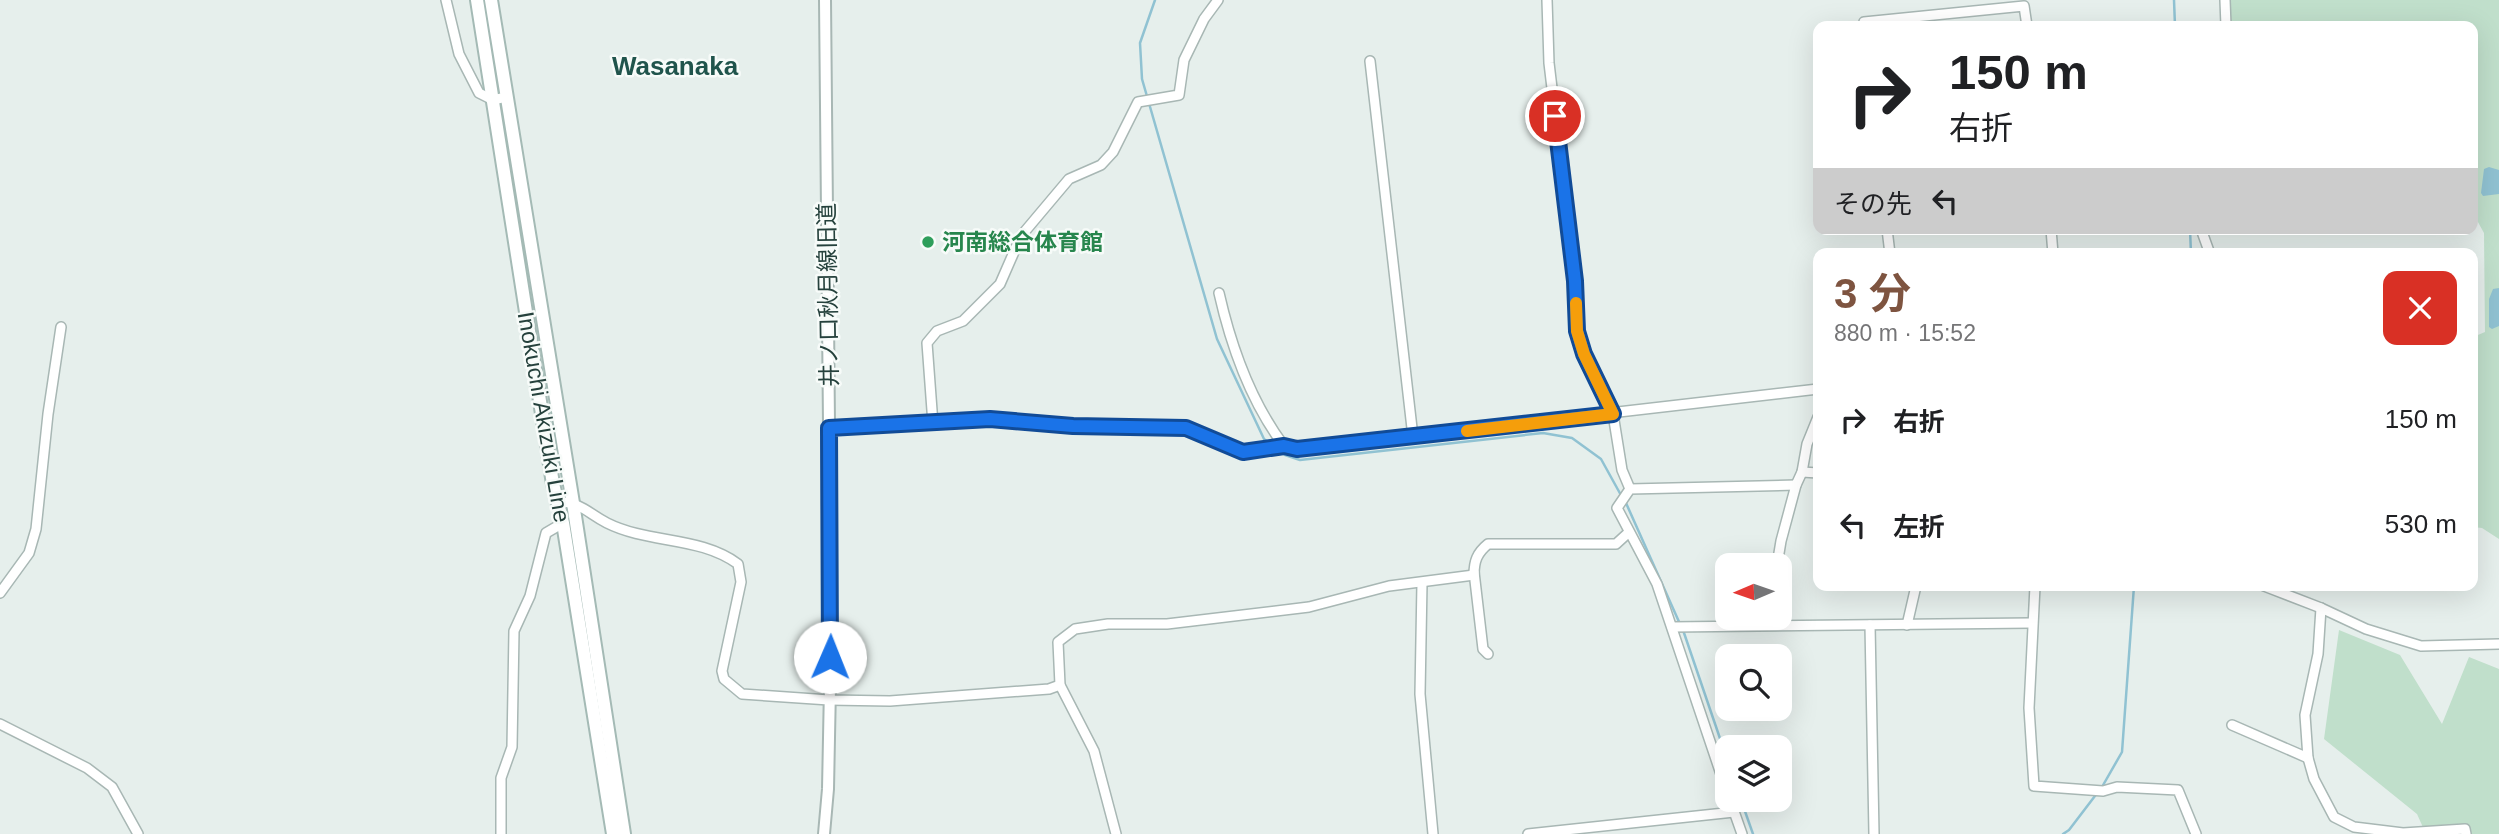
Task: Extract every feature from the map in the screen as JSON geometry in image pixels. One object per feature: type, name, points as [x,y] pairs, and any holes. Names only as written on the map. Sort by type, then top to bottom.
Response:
[{"type":"main road","name":"Inokuchi Akizuki Line","points":[[478,0],[613,834]]},
{"type":"main road","name":"Inokuchi Akizuki Line","points":[[491,0],[624,834]]},
{"type":"street","points":[[446,0],[458,54],[479,93],[493,100],[506,97]]},
{"type":"street","name":"井ノ口秋月線旧道","points":[[824,834],[828,789],[829,700],[825,0]]},
{"type":"street","points":[[933,424],[927,343],[937,331],[963,321],[1000,284],[1021,236],[1069,179],[1101,165],[1113,152],[1138,102],[1179,95],[1184,60],[1204,19],[1218,0]]},
{"type":"street","points":[[1547,0],[1549,63],[1575,281],[1577,331],[1584,354],[1613,414],[1622,470],[1629,491]]},
{"type":"street","points":[[2225,0],[2226,21]]},
{"type":"street","points":[[1883,21],[2024,6],[2026,21]]},
{"type":"street","points":[[1370,61],[1413,437]]},
{"type":"street","points":[[1219,293],[1229,338],[1269,427],[1284,446]]},
{"type":"street","points":[[0,593],[29,553],[36,529],[48,414],[61,327]]},
{"type":"street","points":[[829,428],[990,419],[1073,426],[1186,428],[1243,452],[1284,446],[1297,449],[1413,437],[1813,390]]},
{"type":"street","points":[[1779,553],[1813,429]]},
{"type":"street","points":[[1802,472],[1813,473]]},
{"type":"street","points":[[1629,491],[1796,485]]},
{"type":"street","points":[[1629,491],[1617,508],[1657,584],[1715,756]]},
{"type":"street","points":[[558,502],[583,506],[607,522],[632,532],[724,553],[738,564],[741,582],[722,671],[724,679],[741,694],[890,701],[1055,689],[1060,685]]},
{"type":"street","points":[[501,834],[502,778],[512,747],[514,631],[530,596],[546,533],[563,523]]},
{"type":"street","points":[[1488,654],[1483,649],[1474,572],[1479,551],[1488,544],[1616,544],[1628,533]]},
{"type":"street","points":[[1116,834],[1094,751],[1060,685],[1058,642],[1075,629],[1108,624],[1167,624],[1309,607],[1389,586],[1474,575],[1474,572]]},
{"type":"street","points":[[1422,583],[1420,694],[1433,834]]},
{"type":"street","points":[[1907,625],[1915,591]]},
{"type":"street","points":[[2034,591],[2029,708],[2034,786],[2178,790],[2196,834]]},
{"type":"street","points":[[2277,591],[2366,629],[2421,646],[2499,644]]},
{"type":"street","points":[[2321,608],[2318,654],[2305,715],[2308,758],[2314,779],[2334,817],[2354,827],[2403,833],[2465,829],[2466,834]]},
{"type":"street","points":[[1792,622],[1870,625],[2031,623]]},
{"type":"street","points":[[1870,625],[1874,834]]},
{"type":"street","points":[[1672,627],[1715,628]]},
{"type":"street","points":[[0,724],[87,768],[112,787],[138,834]]},
{"type":"street","points":[[2232,725],[2308,758]]},
{"type":"street","points":[[1528,834],[1734,812],[1742,834]]},
{"type":"green space","points":[[2219,0],[2499,0],[2499,539],[2478,528],[2478,335],[2485,332],[2484,233],[2478,222],[2478,21],[2227,21]]},
{"type":"green space","points":[[2339,630],[2400,655],[2442,724],[2469,657],[2499,669],[2499,834],[2426,834],[2417,814],[2324,739]]},
{"type":"water","points":[[2489,167],[2499,170],[2499,194],[2483,196],[2481,193],[2484,169]]},
{"type":"water","points":[[2499,288],[2499,326],[2492,329],[2489,327],[2489,299],[2493,289]]},
{"type":"waterway","points":[[1155,0],[1140,43],[1142,79],[1217,339],[1264,439],[1272,445]]},
{"type":"waterway","points":[[2174,0],[2175,21]]},
{"type":"waterway","points":[[2190,235],[2191,248]]},
{"type":"waterway","points":[[1277,449],[1300,460],[1543,433],[1572,438],[1601,459],[1622,497]]},
{"type":"waterway","points":[[1626,503],[1680,624]]},
{"type":"waterway","points":[[2102,787],[2122,752],[2134,591]]},
{"type":"waterway","points":[[1683,630],[1719,735]]},
{"type":"waterway","points":[[2063,834],[2098,792]]},
{"type":"waterway","points":[[1745,812],[1753,834]]},
{"type":"slow traffic","points":[[1467,431],[1613,414],[1584,354],[1577,331],[1576,303]]},
{"type":"place","name":"河南総合体育館","points":[[928,242]]},
{"type":"district","name":"Wasanaka","points":[[675,66]]},
{"type":"route","points":[[830,657],[829,428],[990,419],[1073,426],[1186,428],[1243,452],[1284,446],[1297,449],[1613,414],[1584,354],[1577,331],[1575,281],[1555,116]]}]
